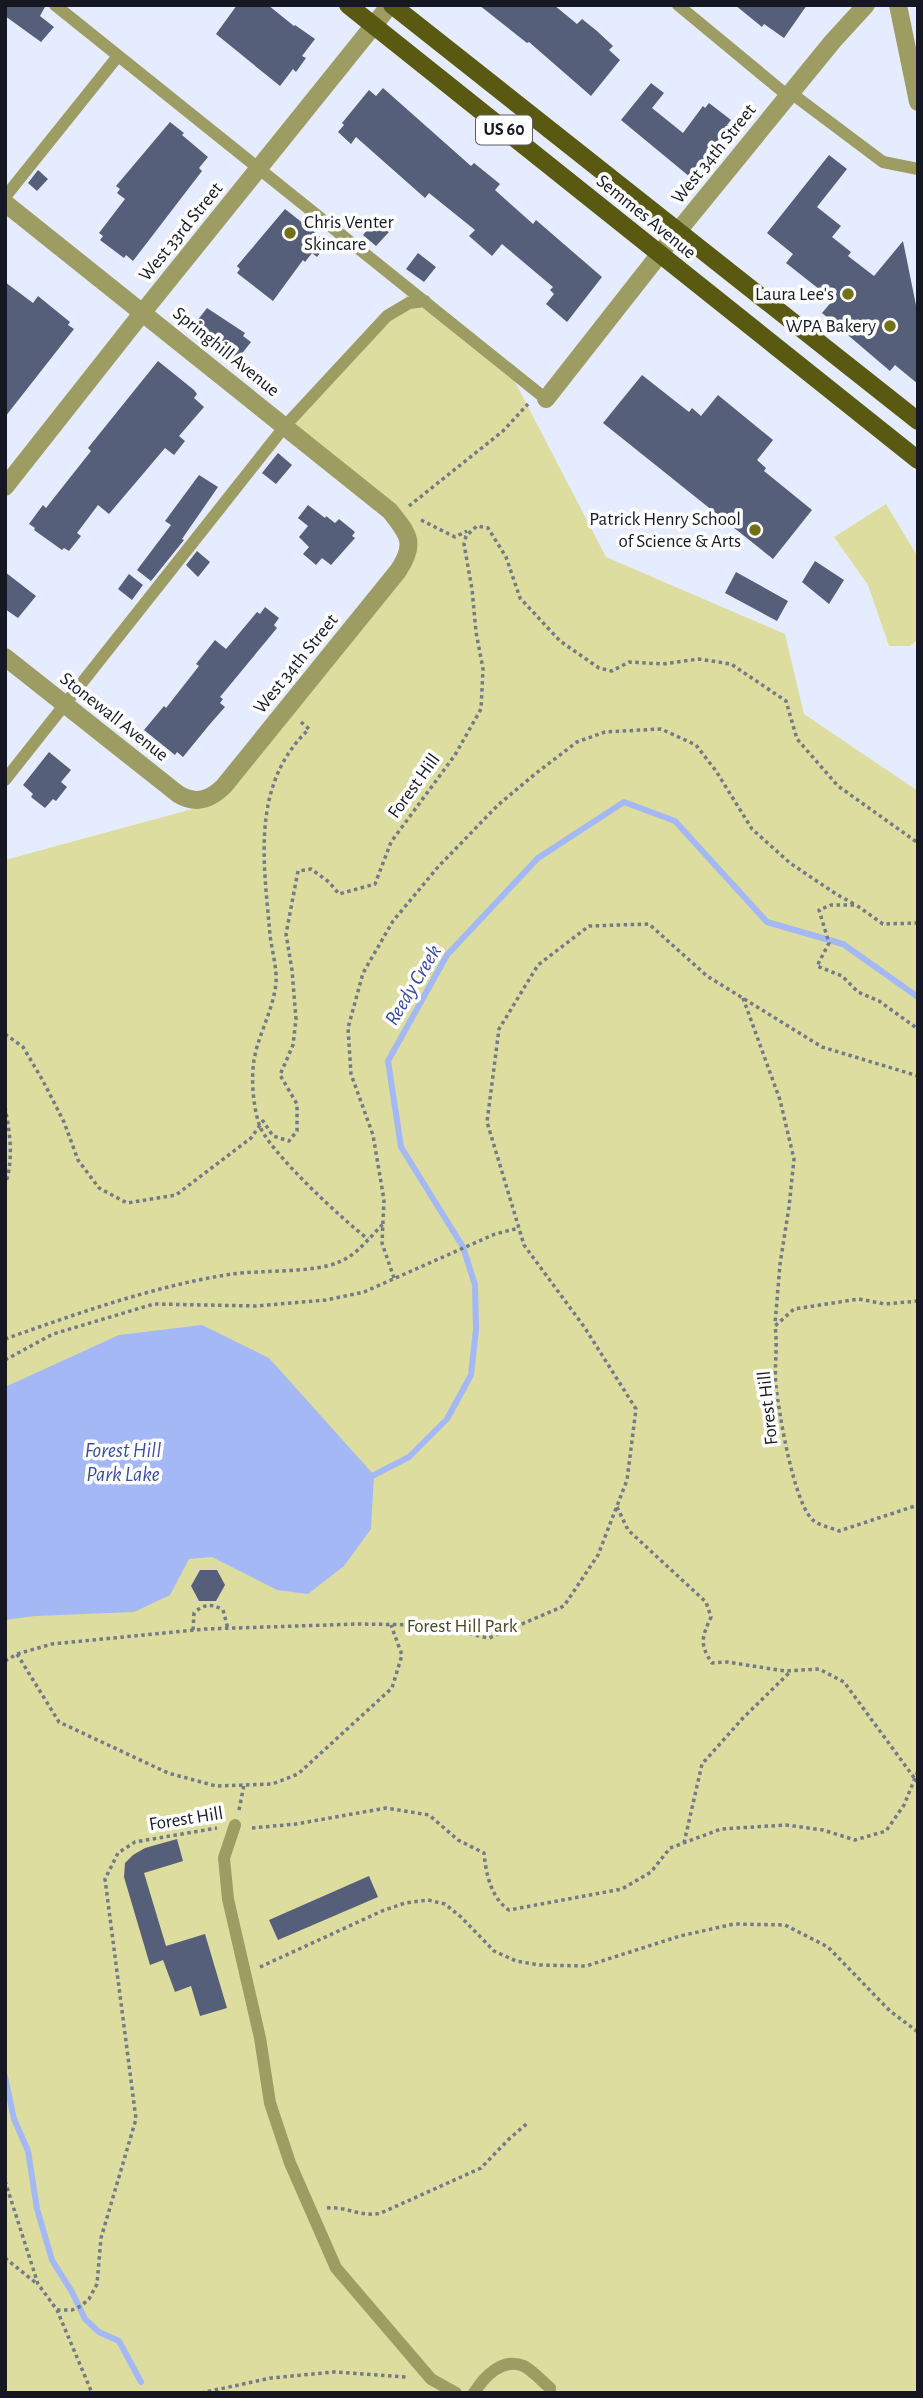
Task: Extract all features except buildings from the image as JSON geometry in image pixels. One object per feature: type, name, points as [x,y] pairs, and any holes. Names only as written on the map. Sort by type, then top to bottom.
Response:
[{"type":"main road","name":"Semmes Avenue","points":[[348,5],[918,460]]},
{"type":"main road","name":"Semmes Avenue","points":[[391,5],[918,421]]},
{"type":"street","name":"West 33rd Street","points":[[5,487],[391,5]]},
{"type":"street","name":"West 34th Street","points":[[542,396],[833,41],[866,5]]},
{"type":"street","points":[[898,5],[917,95]]},
{"type":"street","name":"Springhill Avenue","points":[[5,203],[390,510],[401,523],[410,542]]},
{"type":"street","name":"West 34th Street","points":[[201,801],[224,786],[398,571],[405,560],[410,542]]},
{"type":"street","name":"Stonewall Avenue","points":[[5,657],[178,794],[192,801],[201,801]]},
{"type":"lane","points":[[55,5],[542,396]]},
{"type":"lane","points":[[678,5],[790,95],[883,162],[918,169]]},
{"type":"lane","points":[[5,197],[118,56]]},
{"type":"lane","points":[[5,780],[285,426],[387,316],[409,303],[425,301]]},
{"type":"lane","points":[[235,1825],[224,1858],[228,1899],[260,2038],[270,2103],[289,2163],[336,2268],[431,2379],[456,2393]]},
{"type":"lane","points":[[474,2393],[490,2371],[504,2366],[522,2365],[550,2388],[550,2393]]},
{"type":"path","points":[[395,517],[503,432],[542,396]]},
{"type":"path","points":[[395,517],[418,519],[455,537],[477,526],[488,528],[506,556],[520,598],[560,641],[599,668],[612,671],[629,662],[663,664],[699,659],[732,664],[786,701],[797,739],[838,786],[918,843]]},
{"type":"path","name":"Forest Hill","points":[[259,1125],[263,1121],[273,1136],[289,1141],[297,1131],[297,1104],[280,1075],[293,1045],[296,1019],[286,934],[298,871],[311,869],[329,882],[339,894],[375,884],[391,842],[455,755],[481,709],[483,669],[475,632],[472,589],[464,544],[471,529]]},
{"type":"path","points":[[285,710],[309,729],[285,759],[271,787],[263,826],[276,981],[269,1016],[254,1059],[254,1095],[259,1125],[268,1142],[348,1224],[368,1239]]},
{"type":"path","points":[[394,1278],[382,1243],[384,1200],[373,1135],[351,1074],[348,1028],[363,973],[393,921],[438,867],[498,805],[577,742],[605,733],[661,729],[696,745],[716,771],[752,829],[790,863],[883,924],[918,923]]},
{"type":"path","points":[[856,905],[831,905],[819,910],[829,943],[817,966],[842,976],[858,992],[879,1001],[918,1029]]},
{"type":"path","points":[[5,1661],[17,1654],[52,1644],[193,1630],[425,1625],[489,1638],[564,1606],[598,1555],[627,1480],[636,1409],[585,1328],[524,1245],[487,1122],[499,1029],[538,965],[589,926],[649,924],[707,976],[822,1047],[918,1076]]},
{"type":"path","name":"Forest Hill","points":[[743,999],[780,1100],[794,1158],[775,1326],[778,1346],[776,1384],[787,1453],[799,1497],[813,1520],[839,1531],[918,1507]]},
{"type":"path","points":[[5,1034],[23,1046],[64,1122],[78,1160],[99,1188],[127,1203],[176,1195],[251,1138],[259,1125]]},
{"type":"path","points":[[5,1107],[10,1132],[10,1170],[5,1185]]},
{"type":"path","points":[[5,1339],[139,1294],[232,1275],[320,1267],[339,1262],[358,1249],[383,1224]]},
{"type":"path","points":[[5,1360],[53,1334],[155,1304],[256,1306],[326,1300],[363,1292],[495,1234],[519,1228]]},
{"type":"path","points":[[775,1326],[794,1309],[859,1299],[885,1304],[918,1301]]},
{"type":"path","points":[[616,1507],[628,1530],[706,1602],[711,1617],[702,1636],[704,1651],[712,1663],[727,1662],[791,1671],[820,1669],[844,1682],[918,1783]]},
{"type":"path","points":[[193,1630],[194,1613],[207,1604],[223,1610],[228,1629]]},
{"type":"path","points":[[17,1654],[59,1722],[169,1773],[216,1786],[272,1784],[298,1774],[392,1688],[402,1655],[391,1625]]},
{"type":"path","points":[[684,1843],[702,1764],[743,1717],[791,1671]]},
{"type":"path","name":"Forest Hill","points":[[57,2310],[72,2310],[81,2306],[89,2299],[97,2284],[101,2238],[136,2119],[105,1879],[118,1853],[135,1842],[235,1825],[248,1828],[296,1824],[386,1808],[429,1815],[458,1840],[484,1853],[489,1883],[503,1906],[509,1910],[622,1889],[651,1872],[670,1849],[720,1829],[786,1825],[823,1830],[855,1840],[886,1831],[904,1805],[918,1771]]},
{"type":"path","points":[[235,1825],[244,1785]]},
{"type":"path","points":[[245,1974],[382,1911],[405,1903],[428,1900],[445,1904],[453,1910],[494,1951],[516,1961],[539,1965],[586,1966],[680,1936],[734,1924],[785,1926],[828,1947],[890,2011],[918,2032]]},
{"type":"path","points":[[312,2214],[330,2207],[371,2216],[381,2213],[481,2168],[529,2122]]},
{"type":"path","points":[[5,2181],[38,2284]]},
{"type":"path","points":[[5,2258],[38,2284],[57,2310],[92,2393]]},
{"type":"path","points":[[201,2393],[271,2378],[334,2372],[431,2379]]},
{"type":"green space","name":"Forest Hill Park","points":[[413,289],[511,374],[606,557],[785,634],[804,714],[918,791],[918,2393],[5,2393],[5,860],[207,805],[401,566],[404,530],[287,426]]},
{"type":"green space","points":[[886,504],[918,557],[918,639],[910,646],[889,646],[868,585],[834,537]]},
{"type":"water","name":"Forest Hill Park Lake","points":[[202,1325],[269,1358],[374,1475],[371,1529],[344,1566],[308,1594],[277,1590],[212,1557],[189,1559],[170,1595],[134,1612],[35,1616],[5,1620],[5,1387],[119,1335]]},
{"type":"waterway","name":"Reedy Creek","points":[[374,1475],[409,1457],[447,1419],[471,1375],[476,1329],[475,1285],[463,1247],[401,1147],[388,1061],[447,955],[538,858],[624,802],[675,821],[767,922],[843,944],[918,997]]},
{"type":"waterway","points":[[5,2077],[14,2119],[28,2151],[37,2209],[52,2260],[85,2319],[99,2332],[119,2341],[141,2382]]},
{"type":"place","name":"Chris Venter Skincare","points":[[290,233]]},
{"type":"place","name":"Laura Lee's","points":[[848,294]]},
{"type":"place","name":"WPA Bakery","points":[[890,326]]},
{"type":"place","name":"Patrick Henry School of Science & Arts","points":[[755,530]]}]
